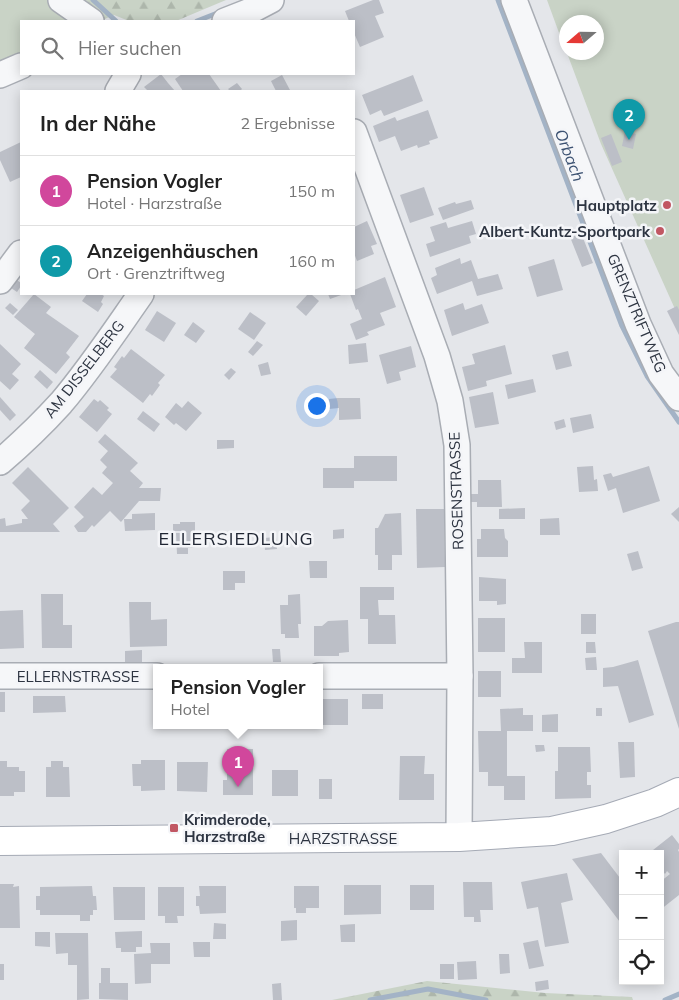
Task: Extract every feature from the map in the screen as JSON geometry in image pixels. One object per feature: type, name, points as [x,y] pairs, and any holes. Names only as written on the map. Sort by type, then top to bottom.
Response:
[{"type":"main road","name":"HARZSTRASSE","points":[[0,841],[459,837],[552,831],[606,819],[655,803],[679,792]]},
{"type":"street","points":[[61,0],[89,20]]},
{"type":"street","points":[[228,20],[271,0]]},
{"type":"street","name":"GRENZTRIFTWEG","points":[[514,0],[638,324],[661,374],[679,398]]},
{"type":"street","points":[[0,75],[20,66]]},
{"type":"street","points":[[119,90],[127,75]]},
{"type":"street","name":"ROSENSTRASSE","points":[[355,135],[437,356],[450,401],[457,445],[460,676],[459,837]]},
{"type":"street","points":[[0,281],[20,254]]},
{"type":"street","name":"AM DISSELBERG","points":[[0,462],[22,443],[61,403],[140,295]]},
{"type":"street","name":"ELLERNSTRASSE","points":[[0,676],[153,676]]},
{"type":"street","points":[[323,676],[460,676]]},
{"type":"green space","points":[[0,0],[51,0],[72,20],[20,20],[20,53],[0,61]]},
{"type":"green space","points":[[51,0],[226,0],[178,20],[126,20],[114,15],[98,20]]},
{"type":"green space","points":[[547,0],[679,0],[679,318],[601,144],[570,60],[604,60],[604,15],[559,15],[559,33]]},
{"type":"green space","points":[[427,981],[545,993],[632,997],[633,1000],[332,1000]]},
{"type":"building","points":[[373,0],[379,0],[384,13],[375,16],[384,37],[360,47],[355,35],[355,20],[349,20],[345,11]]},
{"type":"building","points":[[162,75],[174,90],[147,90],[144,87]]},
{"type":"building","points":[[181,75],[210,75],[220,90],[182,90],[175,79]]},
{"type":"building","points":[[282,75],[290,90],[276,90],[271,81]]},
{"type":"building","points":[[413,75],[423,101],[384,116],[381,110],[370,115],[362,95]]},
{"type":"building","points":[[237,83],[242,89],[229,90]]},
{"type":"building","points":[[428,110],[438,138],[429,141],[430,144],[418,148],[417,145],[401,151],[395,136],[379,142],[373,126],[395,117],[397,121]]},
{"type":"building","points":[[625,131],[636,134],[633,149],[622,146]]},
{"type":"building","points":[[611,134],[622,162],[612,166],[601,138]]},
{"type":"building","points":[[20,142],[20,177],[10,182],[0,160],[0,152]]},
{"type":"building","points":[[424,187],[434,215],[410,223],[400,195]]},
{"type":"building","points":[[471,200],[474,209],[443,220],[438,208],[455,202],[456,204]]},
{"type":"building","points":[[367,221],[377,244],[371,246],[374,254],[357,261],[355,256],[355,227]]},
{"type":"building","points":[[472,221],[476,234],[469,236],[471,243],[430,257],[426,244],[435,241],[430,227],[446,222],[448,228]]},
{"type":"building","points":[[581,233],[593,263],[582,267],[570,237]]},
{"type":"building","points":[[460,258],[461,264],[471,260],[478,279],[498,274],[503,289],[477,296],[472,281],[437,294],[431,278],[437,275],[435,268]]},
{"type":"building","points":[[554,259],[563,290],[537,297],[528,267]]},
{"type":"building","points":[[385,277],[396,307],[380,313],[385,325],[367,332],[369,335],[356,340],[350,324],[362,319],[350,295],[355,295],[355,290]]},
{"type":"building","points":[[14,278],[20,282],[20,288],[17,292],[8,286]]},
{"type":"building","points":[[33,295],[35,295],[51,307],[46,313],[79,336],[66,353],[70,357],[56,374],[24,348],[35,334],[14,317]]},
{"type":"building","points":[[86,295],[104,296],[101,302],[103,304],[98,312],[82,301]]},
{"type":"building","points":[[307,295],[312,295],[319,301],[306,316],[296,307]]},
{"type":"building","points":[[328,295],[341,295],[330,299]]},
{"type":"building","points":[[10,303],[18,310],[13,315],[5,308]]},
{"type":"building","points":[[463,303],[465,310],[482,304],[489,323],[452,336],[444,310]]},
{"type":"building","points":[[677,306],[679,310],[679,335],[667,311]]},
{"type":"building","points":[[157,311],[176,323],[164,342],[145,330]]},
{"type":"building","points":[[250,312],[266,323],[254,340],[238,329]]},
{"type":"building","points":[[193,322],[205,331],[196,343],[184,335]]},
{"type":"building","points":[[257,341],[263,345],[253,356],[248,352]]},
{"type":"building","points":[[366,343],[368,362],[349,364],[348,345]]},
{"type":"building","points":[[0,344],[21,364],[12,374],[19,380],[10,390],[0,381]]},
{"type":"building","points":[[505,345],[512,374],[486,381],[487,386],[468,391],[462,367],[475,364],[472,354]]},
{"type":"building","points":[[411,346],[416,367],[399,372],[401,380],[387,384],[379,355]]},
{"type":"building","points":[[131,349],[165,375],[158,383],[160,385],[152,396],[150,394],[143,403],[110,377],[117,369],[114,367],[122,356],[124,358]]},
{"type":"building","points":[[568,351],[572,366],[556,370],[552,355]]},
{"type":"building","points":[[268,362],[271,374],[261,376],[258,365]]},
{"type":"building","points":[[231,368],[236,372],[229,380],[224,375]]},
{"type":"building","points":[[40,370],[53,382],[47,389],[34,377]]},
{"type":"building","points":[[533,379],[536,392],[508,399],[505,385]]},
{"type":"building","points":[[493,392],[499,424],[475,428],[469,397]]},
{"type":"building","points":[[0,397],[16,415],[10,421],[0,410]]},
{"type":"building","points":[[360,398],[361,419],[339,420],[339,408],[329,409],[329,399]]},
{"type":"building","points":[[94,399],[98,402],[100,400],[109,408],[107,410],[112,414],[97,432],[79,417]]},
{"type":"building","points":[[188,401],[202,413],[186,431],[176,423],[174,425],[165,417],[176,403],[182,408]]},
{"type":"building","points":[[143,411],[160,424],[154,432],[137,419]]},
{"type":"building","points":[[591,414],[594,428],[573,433],[570,418]]},
{"type":"building","points":[[564,419],[566,427],[556,430],[554,422]]},
{"type":"building","points":[[105,434],[138,463],[130,471],[143,483],[139,488],[161,488],[160,501],[139,501],[121,522],[110,511],[94,527],[92,525],[86,532],[78,532],[74,526],[84,517],[74,507],[93,487],[102,495],[113,483],[102,473],[107,467],[100,460],[108,451],[98,442]]},
{"type":"building","points":[[217,440],[234,440],[234,448],[217,449]]},
{"type":"building","points":[[354,456],[397,456],[397,481],[354,481],[354,488],[323,488],[323,468],[354,468]]},
{"type":"building","points":[[593,466],[594,480],[597,479],[598,491],[579,492],[577,467]]},
{"type":"building","points":[[649,466],[660,501],[623,513],[616,488],[608,491],[603,475],[611,473],[613,477]]},
{"type":"building","points":[[28,467],[69,508],[53,524],[60,532],[0,532],[0,519],[5,518],[6,526],[22,523],[22,519],[28,519],[21,510],[30,501],[12,483]]},
{"type":"building","points":[[478,480],[501,480],[502,507],[477,507],[477,502],[469,502],[469,494],[478,494]]},
{"type":"building","points":[[679,507],[679,522],[671,514]]},
{"type":"building","points":[[525,508],[525,519],[499,519],[499,509]]},
{"type":"building","points":[[416,509],[444,509],[445,567],[417,568]]},
{"type":"building","points":[[155,513],[155,530],[125,531],[124,519],[132,519],[132,514]]},
{"type":"building","points":[[401,513],[402,555],[392,555],[392,570],[378,570],[378,555],[375,555],[375,528],[378,528],[385,514]]},
{"type":"building","points":[[559,518],[560,535],[540,535],[540,519]]},
{"type":"building","points":[[180,522],[195,522],[195,531],[202,531],[202,541],[197,547],[188,548],[188,554],[177,554],[176,533],[184,533],[184,531],[173,531],[173,524],[180,524]]},
{"type":"building","points":[[344,529],[344,538],[333,539],[333,530]]},
{"type":"building","points":[[481,529],[504,529],[505,538],[508,541],[508,557],[477,557],[477,539],[481,539]]},
{"type":"building","points":[[276,537],[277,549],[265,550],[264,538]]},
{"type":"building","points":[[638,551],[643,568],[632,571],[627,554]]},
{"type":"building","points":[[309,561],[327,561],[327,578],[310,578]]},
{"type":"building","points":[[223,571],[245,571],[245,583],[235,583],[235,590],[223,590]]},
{"type":"building","points":[[479,577],[506,579],[506,604],[497,605],[497,601],[479,601]]},
{"type":"building","points":[[360,587],[394,587],[394,600],[378,600],[379,615],[395,615],[396,644],[368,644],[368,619],[360,619]]},
{"type":"building","points":[[41,594],[63,594],[63,625],[72,625],[72,648],[42,648]]},
{"type":"building","points":[[300,594],[301,624],[298,624],[299,638],[285,638],[285,634],[281,634],[280,605],[288,605],[288,595]]},
{"type":"building","points":[[129,602],[151,602],[151,620],[167,619],[167,646],[130,647]]},
{"type":"building","points":[[23,610],[24,648],[0,649],[0,611]]},
{"type":"building","points":[[581,614],[596,614],[596,634],[581,634]]},
{"type":"building","points":[[478,618],[505,618],[505,652],[478,652]]},
{"type":"building","points":[[348,620],[349,652],[339,653],[339,656],[314,656],[314,626],[322,626],[328,621]]},
{"type":"building","points":[[679,622],[679,729],[648,631]]},
{"type":"building","points":[[524,642],[542,642],[542,673],[512,673],[512,658],[525,658]]},
{"type":"building","points":[[586,642],[595,642],[596,653],[586,653]]},
{"type":"building","points":[[272,649],[280,649],[281,662],[273,662]]},
{"type":"building","points":[[142,650],[142,667],[125,668],[125,651]]},
{"type":"building","points":[[596,657],[597,670],[586,670],[585,658]]},
{"type":"building","points":[[638,660],[654,715],[629,723],[618,686],[603,687],[603,668]]},
{"type":"building","points":[[478,671],[501,671],[501,697],[478,697]]},
{"type":"building","points":[[0,692],[5,692],[5,712],[0,712]]},
{"type":"building","points":[[362,694],[383,694],[383,709],[362,709]]},
{"type":"building","points":[[33,696],[65,696],[66,712],[33,713]]},
{"type":"building","points":[[323,699],[348,699],[348,725],[323,725]]},
{"type":"building","points":[[523,708],[523,715],[533,715],[533,731],[507,731],[507,776],[525,776],[525,800],[504,800],[504,786],[488,786],[488,772],[479,772],[478,731],[501,731],[500,709]]},
{"type":"building","points":[[596,708],[602,708],[602,716],[596,716]]},
{"type":"building","points":[[558,714],[558,732],[542,732],[542,715]]},
{"type":"building","points":[[618,742],[634,742],[635,777],[620,778]]},
{"type":"building","points":[[535,745],[544,745],[545,751],[536,752]]},
{"type":"building","points":[[558,747],[590,747],[591,772],[587,772],[587,785],[591,785],[591,798],[555,799],[555,771],[558,771]]},
{"type":"building","points":[[227,749],[253,749],[253,795],[223,795],[223,780],[227,780]]},
{"type":"building","points":[[400,756],[425,756],[424,774],[434,774],[434,800],[399,800]]},
{"type":"building","points":[[141,760],[165,760],[165,790],[141,791],[141,786],[133,786],[132,764],[141,764]]},
{"type":"building","points":[[0,761],[7,761],[7,767],[19,767],[19,771],[25,771],[25,792],[14,792],[14,796],[0,796]]},
{"type":"building","points":[[51,761],[63,761],[63,767],[69,767],[70,797],[46,797],[46,767],[51,767]]},
{"type":"building","points":[[177,762],[208,762],[207,792],[177,791]]},
{"type":"building","points":[[272,770],[298,770],[298,796],[272,796]]},
{"type":"building","points":[[319,779],[332,779],[332,799],[319,799]]},
{"type":"building","points":[[672,835],[679,844],[679,895],[664,907],[664,879],[670,874],[667,871],[665,874],[664,873],[664,850],[653,850]]},
{"type":"building","points":[[601,853],[619,877],[619,921],[572,859]]},
{"type":"building","points":[[567,873],[573,900],[561,903],[569,943],[545,947],[538,907],[527,909],[521,882]]},
{"type":"building","points":[[463,882],[492,882],[493,910],[480,910],[481,922],[474,922],[474,917],[464,917]]},
{"type":"building","points":[[0,884],[14,884],[13,887],[19,886],[20,928],[0,928]]},
{"type":"building","points":[[344,885],[381,885],[381,914],[344,915]]},
{"type":"building","points":[[410,885],[434,885],[434,910],[410,910]]},
{"type":"building","points":[[92,886],[93,896],[96,896],[97,910],[93,910],[93,915],[90,915],[90,921],[80,921],[80,915],[40,915],[40,910],[36,910],[36,896],[40,896],[40,887]]},
{"type":"building","points":[[199,886],[226,886],[226,913],[200,914],[199,906],[196,906],[196,896],[200,896]]},
{"type":"building","points":[[294,886],[319,886],[319,908],[306,908],[306,913],[296,913],[296,908],[294,908]]},
{"type":"building","points":[[113,887],[145,887],[145,920],[114,920]]},
{"type":"building","points":[[158,887],[184,887],[184,916],[177,916],[178,923],[165,923],[165,916],[158,916]]},
{"type":"building","points":[[297,920],[297,940],[281,941],[281,921]]},
{"type":"building","points":[[214,923],[226,924],[226,939],[213,939]]},
{"type":"building","points":[[355,924],[355,942],[341,942],[340,925]]},
{"type":"building","points":[[142,931],[142,947],[136,947],[136,952],[121,952],[121,948],[116,948],[115,932]]},
{"type":"building","points":[[35,932],[50,932],[50,947],[35,946]]},
{"type":"building","points":[[55,933],[88,933],[89,999],[77,1000],[77,965],[68,965],[68,953],[56,954]]},
{"type":"building","points":[[538,940],[544,966],[529,969],[523,943]]},
{"type":"building","points":[[193,942],[210,942],[210,957],[194,957]]},
{"type":"building","points":[[150,943],[170,943],[170,964],[151,964],[151,983],[135,984],[134,954],[151,953]]},
{"type":"building","points":[[499,954],[509,954],[510,973],[500,974]]},
{"type":"building","points":[[476,961],[477,979],[458,980],[457,962]]},
{"type":"building","points":[[0,964],[4,964],[4,980],[0,980]]},
{"type":"building","points":[[440,964],[454,964],[454,979],[440,979]]},
{"type":"building","points":[[101,968],[110,968],[110,983],[128,983],[128,1000],[99,999]]},
{"type":"building","points":[[548,980],[549,989],[536,991],[535,982]]},
{"type":"building","points":[[281,983],[282,1000],[273,1000],[272,984]]},
{"type":"waterway","name":"Orbach","points":[[93,0],[115,20]]},
{"type":"waterway","name":"Orbach","points":[[498,0],[622,326],[647,376],[679,422]]},
{"type":"waterway","name":"Orbach","points":[[200,20],[220,12]]},
{"type":"waterway","points":[[370,1000],[428,989],[486,1000]]},
{"type":"waterway","points":[[665,1000],[679,994]]},
{"type":"place","name":"Anzeigenhäuschen","points":[[629,140]]},
{"type":"place","name":"Hauptplatz","points":[[667,205]]},
{"type":"place","name":"Albert-Kuntz-Sportpark","points":[[660,231]]},
{"type":"place","name":"Pension Vogler","points":[[238,787]]},
{"type":"place","name":"Krimderode, Harzstraße","points":[[174,828]]},
{"type":"district","name":"ELLERSIEDLUNG","points":[[236,538]]}]
